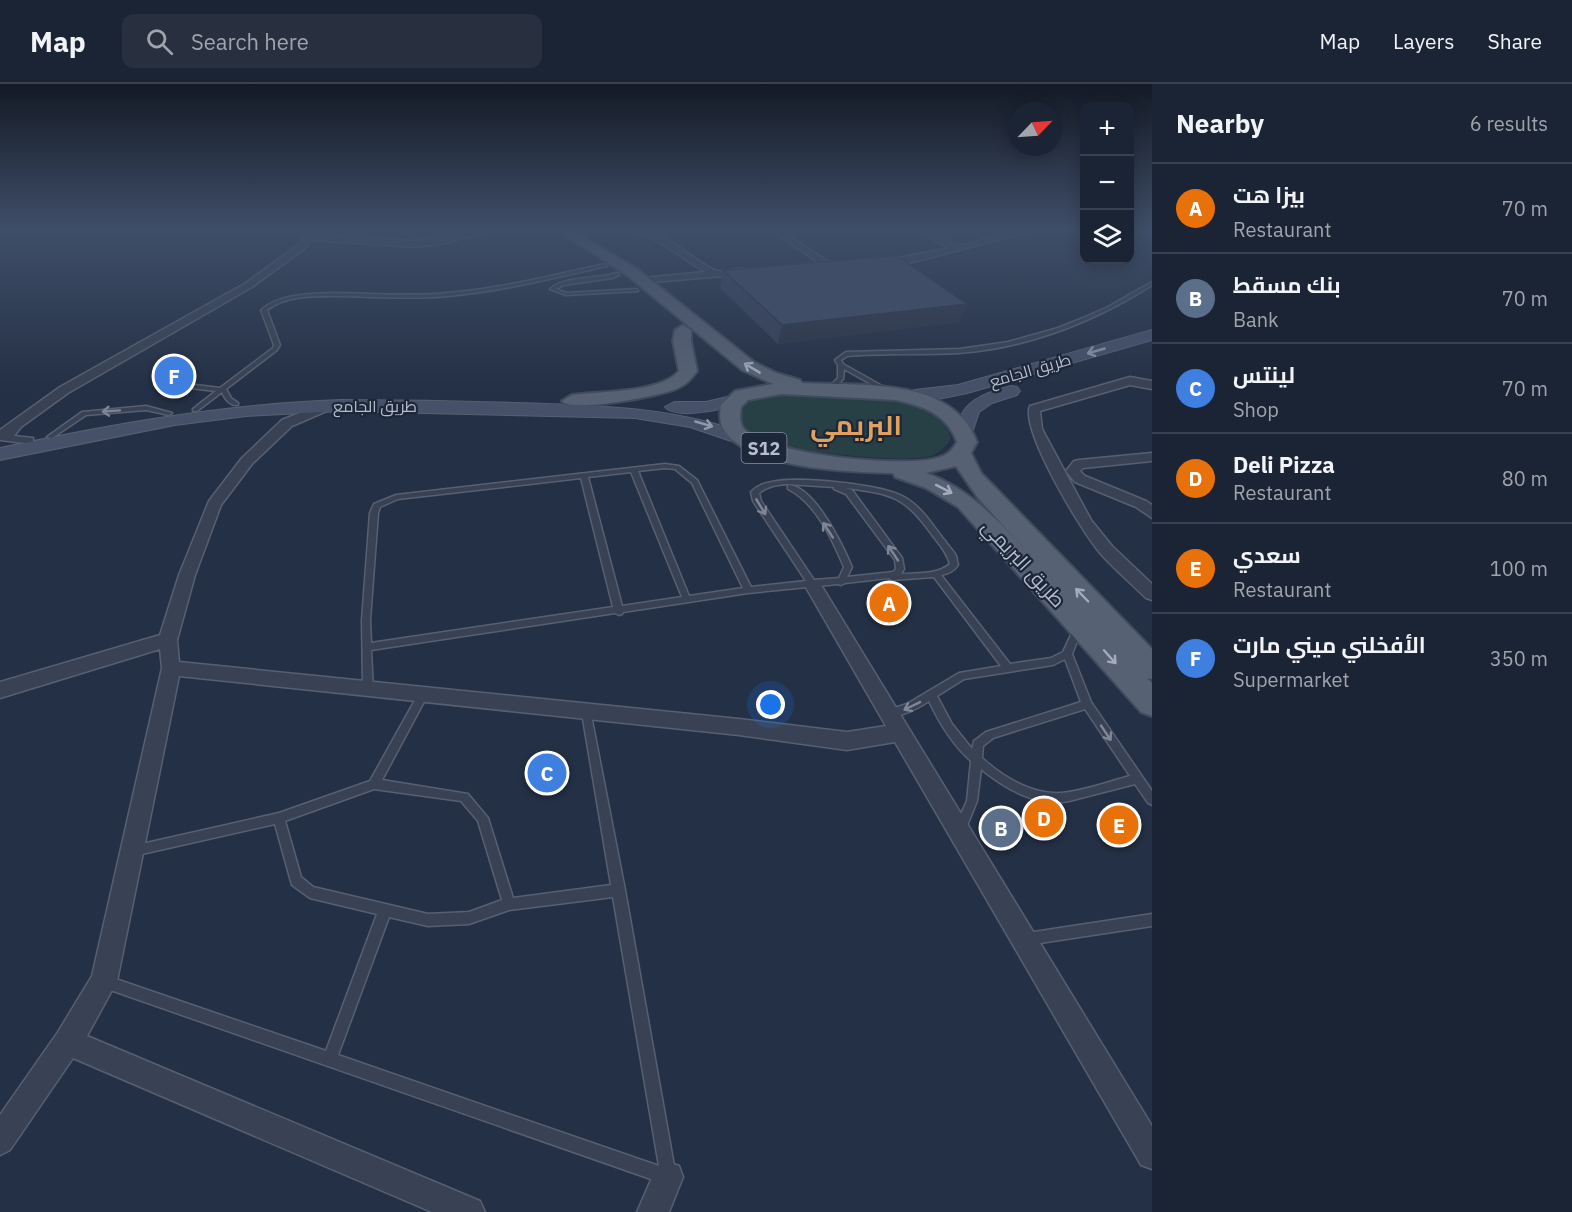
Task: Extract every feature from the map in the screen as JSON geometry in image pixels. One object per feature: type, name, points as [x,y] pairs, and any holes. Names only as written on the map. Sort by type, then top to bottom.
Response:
[{"type":"main road","points":[[634,283],[683,330],[734,386],[807,388]]},
{"type":"main road","points":[[635,283],[748,366],[769,377],[807,388]]},
{"type":"main road","points":[[572,401],[658,390],[676,384],[688,371],[682,341],[683,330]]},
{"type":"main road","name":"طريق الجامع","points":[[901,395],[939,394],[961,389],[1152,335]]},
{"type":"main road","name":"طريق الجامع","points":[[963,443],[965,420],[971,409],[982,401],[1152,348]]},
{"type":"main road","name":"طريق الجامع","points":[[0,447],[169,413],[283,400],[380,397],[572,401],[686,408],[734,386]]},
{"type":"main road","name":"S12","points":[[734,386],[730,417],[733,429],[749,441],[780,454],[869,464],[935,466],[963,443]]},
{"type":"main road","name":"طريق البريمي","points":[[807,388],[901,395],[942,409],[951,415],[963,443],[971,476],[1152,668]]},
{"type":"main road","name":"طريق الجامع","points":[[0,454],[135,426],[269,409],[327,406],[389,405],[651,414],[711,426],[749,441]]},
{"type":"main road","name":"طريق البريمي","points":[[869,464],[934,483],[966,502],[1152,703]]},
{"type":"street","points":[[0,436],[64,390],[252,283]]},
{"type":"street","points":[[640,286],[659,283]]},
{"type":"street","points":[[1152,385],[1130,381],[1034,409],[1036,429],[1084,522],[1106,550],[1152,594]]},
{"type":"street","points":[[0,1140],[68,1042],[104,981],[171,669],[168,640],[187,576],[214,504],[247,461],[287,423],[327,406]]},
{"type":"street","points":[[269,409],[285,415],[287,423]]},
{"type":"street","points":[[18,423],[7,435],[9,439],[28,441]]},
{"type":"street","points":[[1073,471],[1078,464],[1152,457]]},
{"type":"street","points":[[1057,470],[1073,471],[1080,479],[1141,504],[1152,513]]},
{"type":"street","points":[[812,584],[1152,1154]]},
{"type":"street","points":[[0,690],[168,640]]},
{"type":"street","points":[[171,669],[739,727],[847,741],[897,723]]},
{"type":"street","points":[[68,1042],[469,1212]]},
{"type":"street","points":[[653,1212],[668,1177]]},
{"type":"lane","points":[[195,410],[224,390],[274,349],[277,345],[264,310],[277,301],[334,293],[436,298],[529,283]]},
{"type":"lane","points":[[573,283],[559,284],[552,289],[562,294],[640,286]]},
{"type":"lane","points":[[901,395],[865,380],[841,365],[838,360],[846,354],[957,351],[995,346],[1078,322],[1137,294],[1152,284]]},
{"type":"lane","points":[[830,389],[841,378],[841,365]]},
{"type":"lane","points":[[163,383],[224,390]]},
{"type":"lane","points":[[224,390],[228,399],[236,404]]},
{"type":"lane","points":[[368,690],[366,620],[374,513],[377,506],[396,497],[665,466],[677,467],[695,482],[748,590]]},
{"type":"lane","points":[[634,470],[687,600]]},
{"type":"lane","points":[[584,475],[619,612]]},
{"type":"lane","points":[[812,584],[757,501],[755,492],[764,486],[777,483],[837,486],[887,492],[902,497],[952,556],[954,565],[949,571],[936,574],[881,577]]},
{"type":"lane","points":[[777,483],[805,493],[843,553],[848,567],[842,582]]},
{"type":"lane","points":[[367,647],[619,612],[748,590],[895,575],[900,569],[899,560],[849,492],[837,486]]},
{"type":"lane","points":[[936,574],[1008,668]]},
{"type":"lane","points":[[897,723],[931,694],[962,676],[1053,661],[1067,654],[1080,624]]},
{"type":"lane","points":[[1067,654],[1087,704],[1152,800]]},
{"type":"lane","points":[[931,694],[949,729],[975,756],[996,777],[1030,795],[1059,798],[1136,779]]},
{"type":"lane","points":[[374,784],[422,696]]},
{"type":"lane","points":[[960,829],[972,801],[978,744],[990,735],[1087,704]]},
{"type":"lane","points":[[104,981],[668,1177],[586,713]]},
{"type":"lane","points":[[133,851],[279,818],[374,784],[464,797],[483,818],[509,904]]},
{"type":"lane","points":[[279,818],[296,881],[310,892],[428,920],[469,918],[509,904],[619,890]]},
{"type":"lane","points":[[330,1059],[385,910]]},
{"type":"lane","points":[[1025,939],[1152,920]]},
{"type":"green space","points":[[766,393],[840,394],[898,401],[923,409],[941,421],[951,438],[938,453],[917,458],[842,455],[767,442],[746,431],[741,425],[739,412],[739,407],[751,396]]},
{"type":"building","points":[[737,283],[936,283],[967,304],[782,325]]},
{"type":"place","name":"الأفخلني ميني مارت","points":[[174,376]]},
{"type":"place","name":"بيزا ه‍ت","points":[[889,603]]},
{"type":"place","name":"لينتس","points":[[547,773]]},
{"type":"place","name":"Deli Pizza","points":[[1044,818]]},
{"type":"place","name":"سعدي","points":[[1119,825]]},
{"type":"place","name":"بنك مسقط","points":[[1001,828]]},
{"type":"district","name":"البريمي","points":[[856,424]]}]
